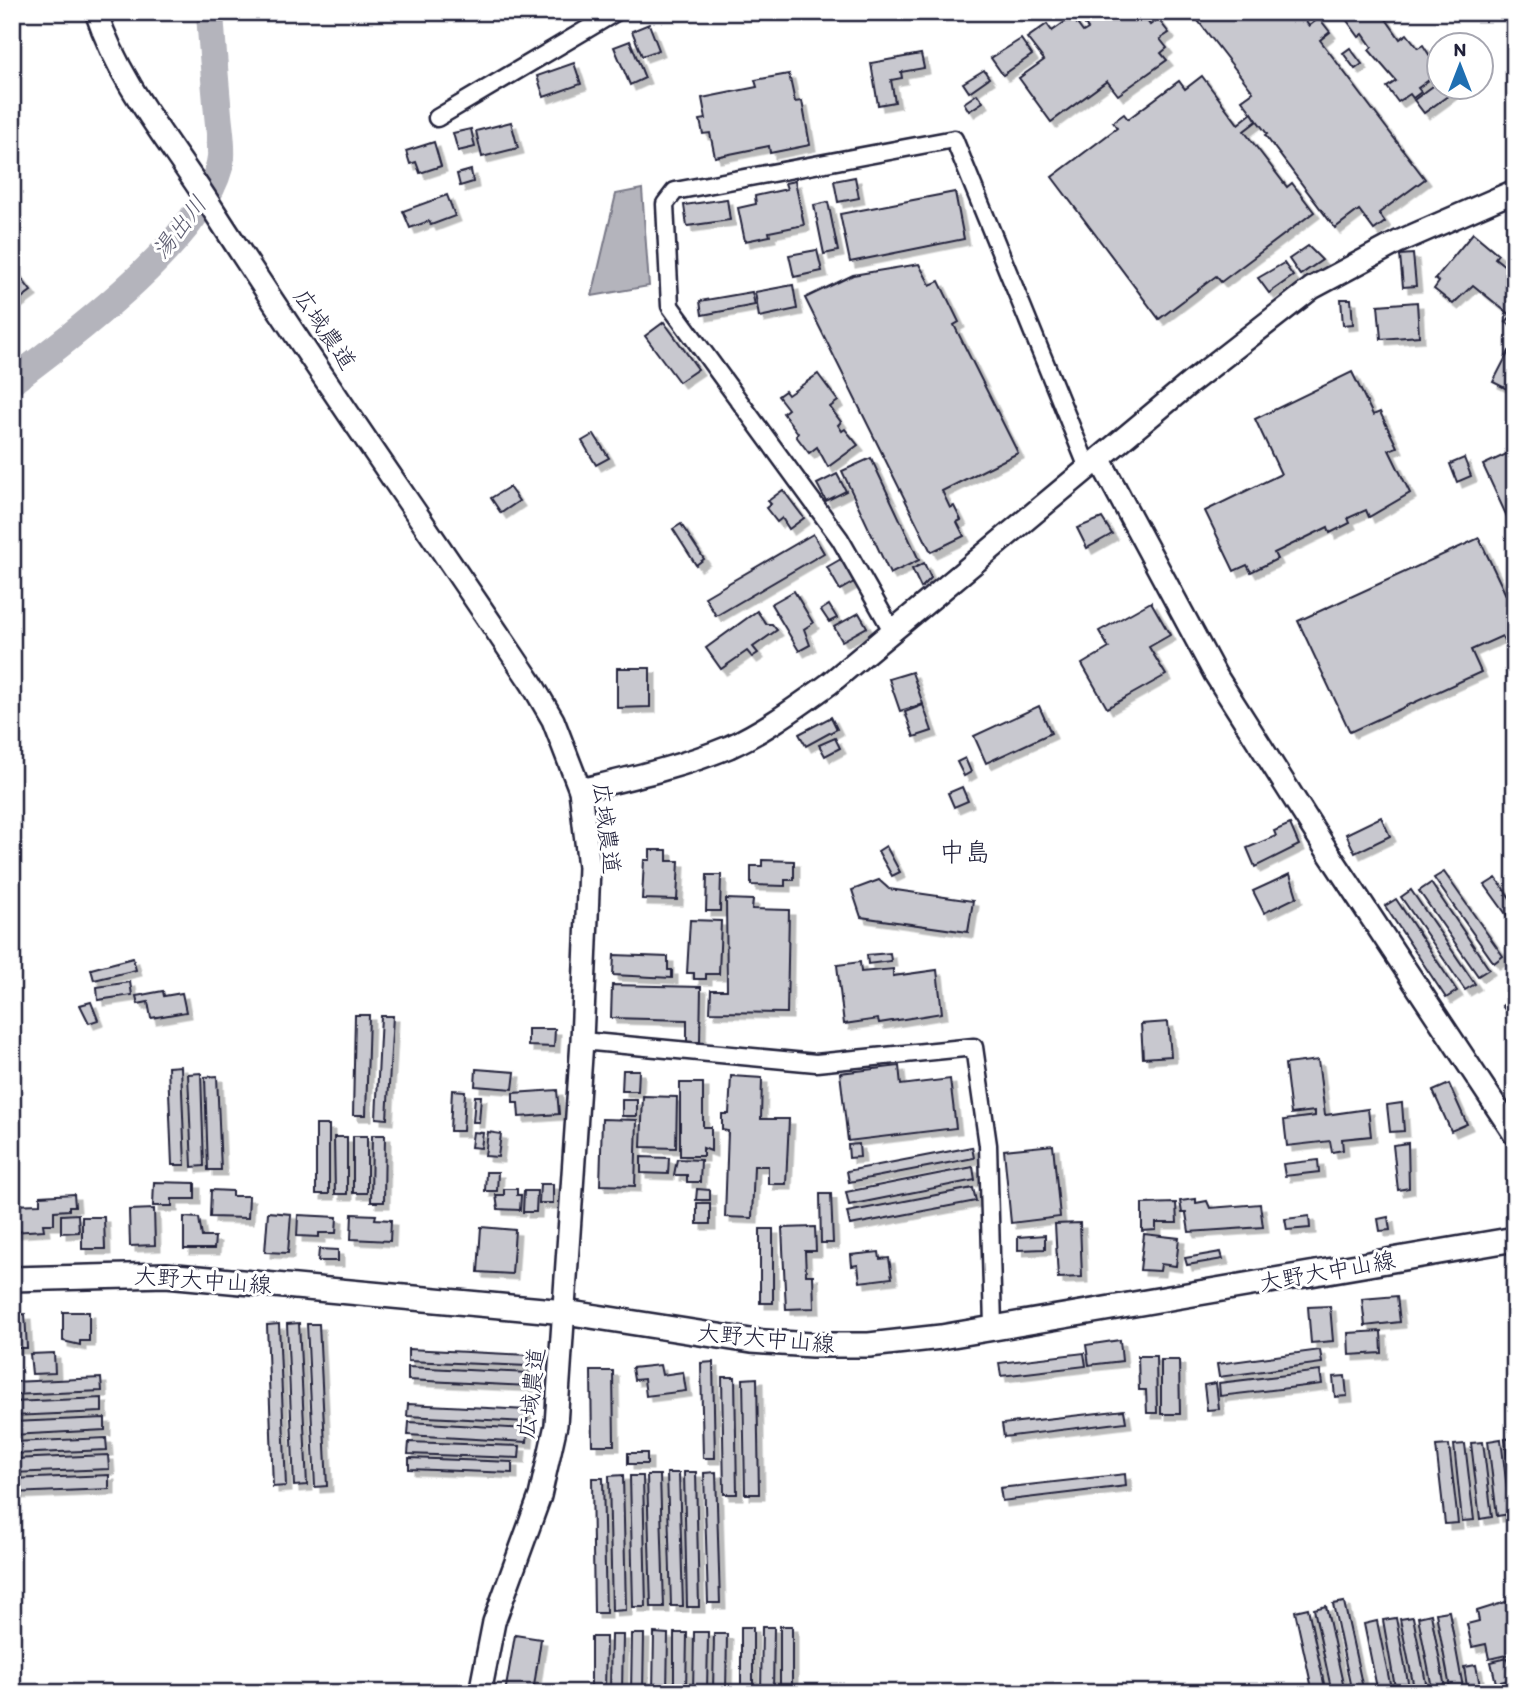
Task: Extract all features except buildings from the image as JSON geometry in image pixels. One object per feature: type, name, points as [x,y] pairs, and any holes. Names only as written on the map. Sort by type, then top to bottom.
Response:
[{"type":"main road","name":"大野大中山線","points":[[12,1279],[166,1275],[565,1312],[751,1341],[869,1345],[1515,1239]]},
{"type":"street","name":"広域農道","points":[[96,12],[117,62],[142,109],[212,208],[532,684],[552,720],[580,790],[589,867],[582,1041],[556,1425],[540,1496],[494,1622],[480,1693]]},
{"type":"street","points":[[438,118],[616,12]]},
{"type":"street","points":[[893,632],[840,539],[670,306],[665,204],[675,191],[954,139],[1094,464],[1215,674],[1310,826],[1515,1135]]},
{"type":"street","points":[[580,790],[654,773],[732,746],[782,716],[829,684],[1258,328],[1312,288],[1398,242],[1515,191]]},
{"type":"street","points":[[582,1041],[816,1063],[974,1047],[988,1145],[993,1235],[993,1326]]},
{"type":"shaded area","points":[[642,189],[649,286],[592,296],[616,194]]},
{"type":"waterway","name":"湯出川","points":[[12,381],[102,311],[135,281],[193,217],[212,186],[221,152],[210,12]]},
{"type":"district","name":"中島","points":[[965,852]]}]
